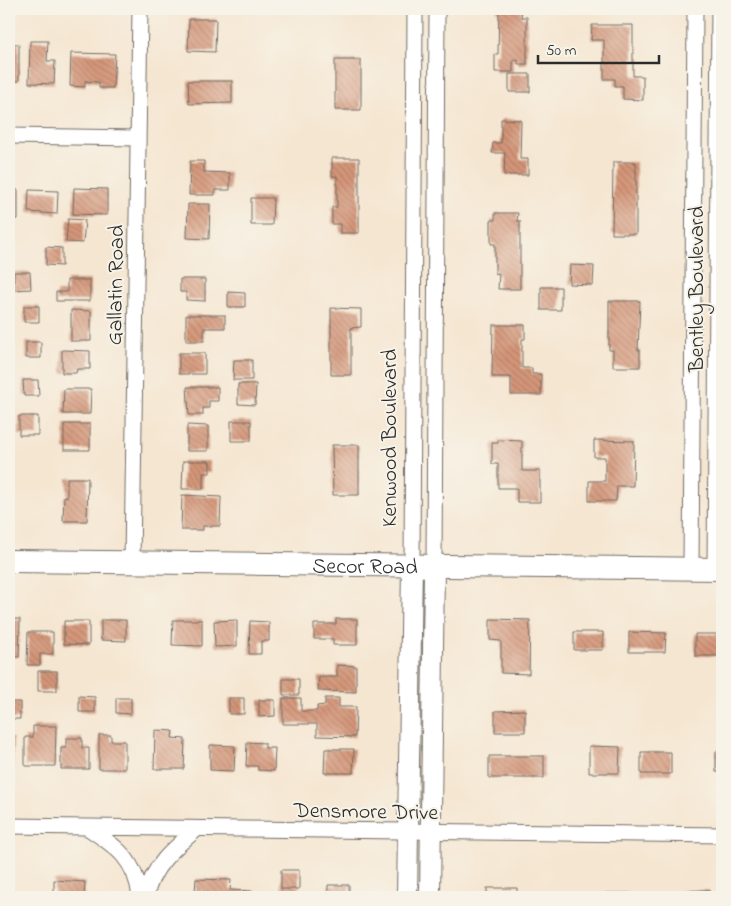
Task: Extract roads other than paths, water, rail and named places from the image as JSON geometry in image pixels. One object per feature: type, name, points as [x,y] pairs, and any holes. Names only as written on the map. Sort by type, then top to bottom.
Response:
[{"type":"main road","name":"Secor Road","points":[[9,561],[718,569]]},
{"type":"street","name":"Gallatin Road","points":[[132,562],[140,9]]},
{"type":"street","name":"Kenwood Boulevard","points":[[407,897],[412,566],[415,9]]},
{"type":"street","name":"Kenwood Boulevard","points":[[430,897],[437,9]]},
{"type":"street","name":"Bentley Boulevard","points":[[691,569],[695,9]]},
{"type":"street","name":"Bentley Boulevard","points":[[718,569],[719,9]]},
{"type":"street","points":[[9,136],[137,138]]},
{"type":"street","name":"Densmore Drive","points":[[9,826],[407,831],[430,833],[722,835]]},
{"type":"street","points":[[88,828],[123,853],[133,870],[140,897]]},
{"type":"street","points":[[146,897],[158,866],[197,829]]}]
